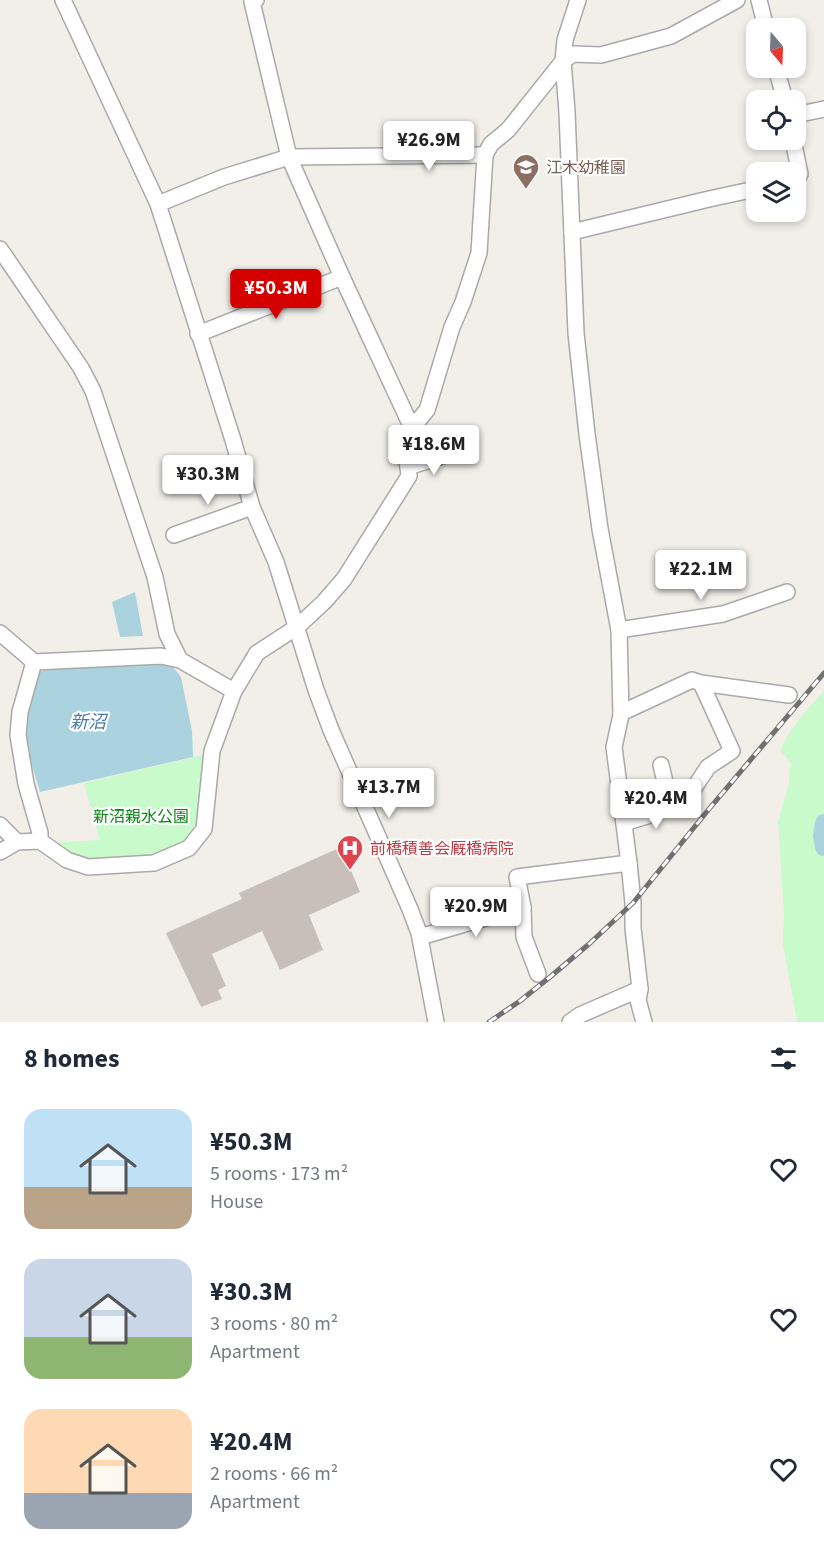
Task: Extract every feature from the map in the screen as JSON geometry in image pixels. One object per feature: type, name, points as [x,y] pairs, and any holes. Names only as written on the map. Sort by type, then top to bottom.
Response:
[{"type":"street","points":[[63,0],[158,204],[252,507],[276,562],[316,690],[420,937],[436,1022]]},
{"type":"street","points":[[256,0],[252,3],[289,157],[412,428]]},
{"type":"street","points":[[578,0],[565,40],[563,61],[576,333],[600,529],[619,630],[620,717],[614,747],[633,903],[633,928],[640,989],[638,1000],[644,1022]]},
{"type":"street","points":[[0,852],[10,844],[17,842],[40,841],[67,860],[88,867],[154,863],[189,848],[204,829],[212,751],[234,691],[257,653],[297,627],[324,602],[344,579],[409,476],[406,451],[412,428],[427,410],[452,327],[479,253],[485,155],[491,144],[508,130],[563,61],[573,54],[601,55],[671,36],[737,0]]},
{"type":"street","points":[[759,0],[764,18]]},
{"type":"street","points":[[806,113],[824,109]]},
{"type":"street","points":[[158,204],[225,177],[289,157],[485,155]]},
{"type":"street","points":[[572,232],[746,192]]},
{"type":"street","points":[[0,249],[81,368],[93,391],[155,577],[167,634],[180,660]]},
{"type":"street","points":[[198,334],[342,277]]},
{"type":"street","points":[[408,467],[449,454]]},
{"type":"street","points":[[174,536],[252,507]]},
{"type":"street","points":[[619,630],[723,614],[787,592]]},
{"type":"street","points":[[0,633],[34,662],[161,656],[180,660],[234,691]]},
{"type":"street","points":[[34,662],[20,712],[18,735],[26,784],[40,833],[40,841]]},
{"type":"street","points":[[620,717],[692,680],[789,695]]},
{"type":"street","points":[[661,765],[669,798],[682,806],[708,767],[732,751],[701,683]]},
{"type":"street","points":[[624,823],[647,816],[673,802]]},
{"type":"street","points":[[0,825],[17,842]]},
{"type":"street","points":[[538,974],[524,937],[517,876],[629,863]]},
{"type":"street","points":[[420,937],[522,906]]},
{"type":"street","points":[[570,1022],[640,989]]},
{"type":"green space","points":[[824,691],[824,1022],[797,1022],[783,944],[784,912],[778,822],[788,787],[791,763],[781,751],[793,728]]},
{"type":"green space","name":"新沼親水公園","points":[[208,754],[202,827],[186,845],[153,860],[88,864],[49,843],[100,840],[84,783]]},
{"type":"water","points":[[135,592],[143,636],[120,637],[112,602]]},
{"type":"water","name":"新沼","points":[[157,662],[172,666],[181,677],[192,731],[193,757],[40,792],[27,749],[25,724],[37,672],[76,665]]},
{"type":"building","points":[[341,847],[360,892],[309,915],[323,950],[280,970],[262,931],[212,954],[226,986],[218,990],[222,999],[201,1007],[166,933],[242,899],[239,893]]},
{"type":"waterway","points":[[824,823],[822,836],[824,847]]},
{"type":"railway","points":[[489,1022],[550,977],[633,903],[824,673]]},
{"type":"place","name":"江木幼稚園","points":[[526,190]]},
{"type":"place","name":"前橋積善会厩橋病院","points":[[350,871]]}]
